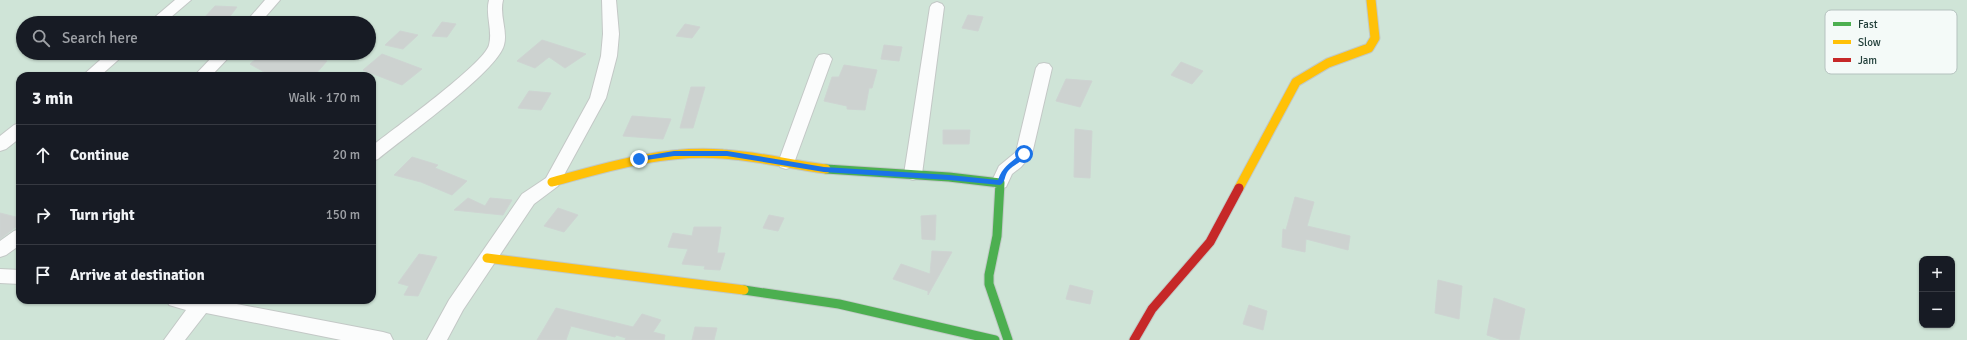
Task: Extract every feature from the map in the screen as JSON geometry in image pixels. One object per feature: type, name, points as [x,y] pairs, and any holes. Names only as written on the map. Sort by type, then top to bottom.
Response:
[{"type":"street","points":[[164,16],[184,0]]},
{"type":"street","points":[[258,16],[273,0]]},
{"type":"street","points":[[376,152],[466,80],[495,50],[498,36],[494,23],[494,6],[496,0]]},
{"type":"street","points":[[552,182],[598,98],[609,56],[611,34],[609,0]]},
{"type":"street","points":[[1134,340],[1152,309],[1210,242],[1296,82],[1328,63],[1369,48],[1375,38],[1371,0]]},
{"type":"street","points":[[913,174],[937,7]]},
{"type":"street","points":[[786,162],[824,59]]},
{"type":"street","points":[[95,72],[109,60]]},
{"type":"street","points":[[206,72],[217,60]]},
{"type":"street","points":[[1008,340],[989,284],[989,275],[997,236],[1000,183],[1005,170],[1016,163],[1024,154],[1044,68]]},
{"type":"street","points":[[0,145],[16,132]]},
{"type":"street","points":[[437,340],[456,305],[528,199],[552,182],[639,159],[674,154],[727,154],[824,169],[913,174],[1000,183]]},
{"type":"street","points":[[0,250],[16,239]]},
{"type":"street","points":[[487,258],[517,260],[646,279],[777,293],[853,307],[995,340]]},
{"type":"street","points":[[0,276],[16,277]]},
{"type":"street","points":[[174,340],[201,304]]},
{"type":"street","points":[[212,304],[383,340]]},
{"type":"green space","points":[[0,0],[1967,0],[1967,340],[0,340]]},
{"type":"building","points":[[215,6],[237,7],[230,16],[206,16]]},
{"type":"building","points":[[968,15],[983,17],[978,31],[962,28]]},
{"type":"building","points":[[442,22],[456,24],[447,37],[432,36]]},
{"type":"building","points":[[685,24],[700,27],[692,38],[676,36]]},
{"type":"building","points":[[400,31],[418,35],[403,49],[385,45]]},
{"type":"building","points":[[542,40],[586,54],[565,68],[549,57],[535,68],[517,61]]},
{"type":"building","points":[[884,45],[902,47],[899,61],[881,59]]},
{"type":"building","points":[[382,54],[422,69],[402,85],[376,75],[376,72],[363,70]]},
{"type":"building","points":[[255,60],[327,61],[317,72],[264,72],[250,64]]},
{"type":"building","points":[[1181,62],[1203,71],[1192,84],[1171,75]]},
{"type":"building","points":[[844,65],[877,70],[872,88],[869,88],[865,110],[847,109],[847,106],[824,101],[832,77],[839,77]]},
{"type":"building","points":[[1066,79],[1092,81],[1080,107],[1056,101]]},
{"type":"building","points":[[691,87],[705,87],[693,128],[680,128]]},
{"type":"building","points":[[529,91],[551,93],[541,110],[518,108]]},
{"type":"building","points":[[632,116],[671,119],[663,139],[623,136]]},
{"type":"building","points":[[1075,129],[1092,131],[1090,178],[1074,177]]},
{"type":"building","points":[[943,130],[970,130],[969,144],[943,144]]},
{"type":"building","points":[[412,157],[438,165],[435,168],[467,181],[452,195],[421,182],[394,175]]},
{"type":"building","points":[[1295,197],[1314,202],[1307,226],[1350,236],[1348,250],[1306,239],[1305,252],[1282,247],[1283,229],[1286,230]]},
{"type":"building","points":[[468,198],[485,206],[490,198],[512,200],[503,215],[454,210]]},
{"type":"building","points":[[558,208],[578,215],[564,232],[544,226]]},
{"type":"building","points":[[0,213],[16,217],[16,227],[0,239]]},
{"type":"building","points":[[769,215],[784,218],[778,231],[763,228]]},
{"type":"building","points":[[936,215],[935,240],[922,239],[921,216]]},
{"type":"building","points":[[694,227],[721,227],[717,253],[725,253],[720,270],[704,269],[705,266],[682,264],[688,249],[668,247],[673,233],[692,236]]},
{"type":"building","points":[[932,251],[952,252],[928,295],[928,291],[893,279],[901,264],[930,274]]},
{"type":"building","points":[[419,254],[437,257],[418,296],[404,295],[409,286],[398,283]]},
{"type":"building","points":[[1438,280],[1462,286],[1459,319],[1435,313]]},
{"type":"building","points":[[1070,285],[1093,291],[1090,304],[1066,299]]},
{"type":"building","points":[[1494,298],[1525,309],[1519,340],[1502,340],[1487,335]]},
{"type":"building","points":[[1249,305],[1267,311],[1263,330],[1243,324]]},
{"type":"building","points":[[556,308],[633,327],[642,314],[661,320],[653,332],[665,335],[664,340],[625,340],[626,338],[616,335],[615,337],[571,326],[566,340],[537,340]]},
{"type":"building","points":[[695,327],[717,328],[714,340],[692,340]]},
{"type":"traffic: fast","points":[[826,169],[949,177],[1000,183],[997,236],[989,275],[989,284],[1008,340]]},
{"type":"traffic: fast","points":[[744,290],[839,304],[995,340]]},
{"type":"traffic: slow","points":[[1239,188],[1296,82],[1328,63],[1369,48],[1375,38],[1371,0]]},
{"type":"traffic: slow","points":[[552,182],[649,158],[708,153],[752,157],[826,169]]},
{"type":"traffic: slow","points":[[487,258],[653,280],[744,290]]},
{"type":"traffic: jam","points":[[1134,340],[1152,309],[1210,242],[1239,188]]},
{"type":"route","points":[[639,159],[674,154],[727,154],[824,169],[949,177],[1000,183],[1005,170],[1016,163],[1024,154]]}]
